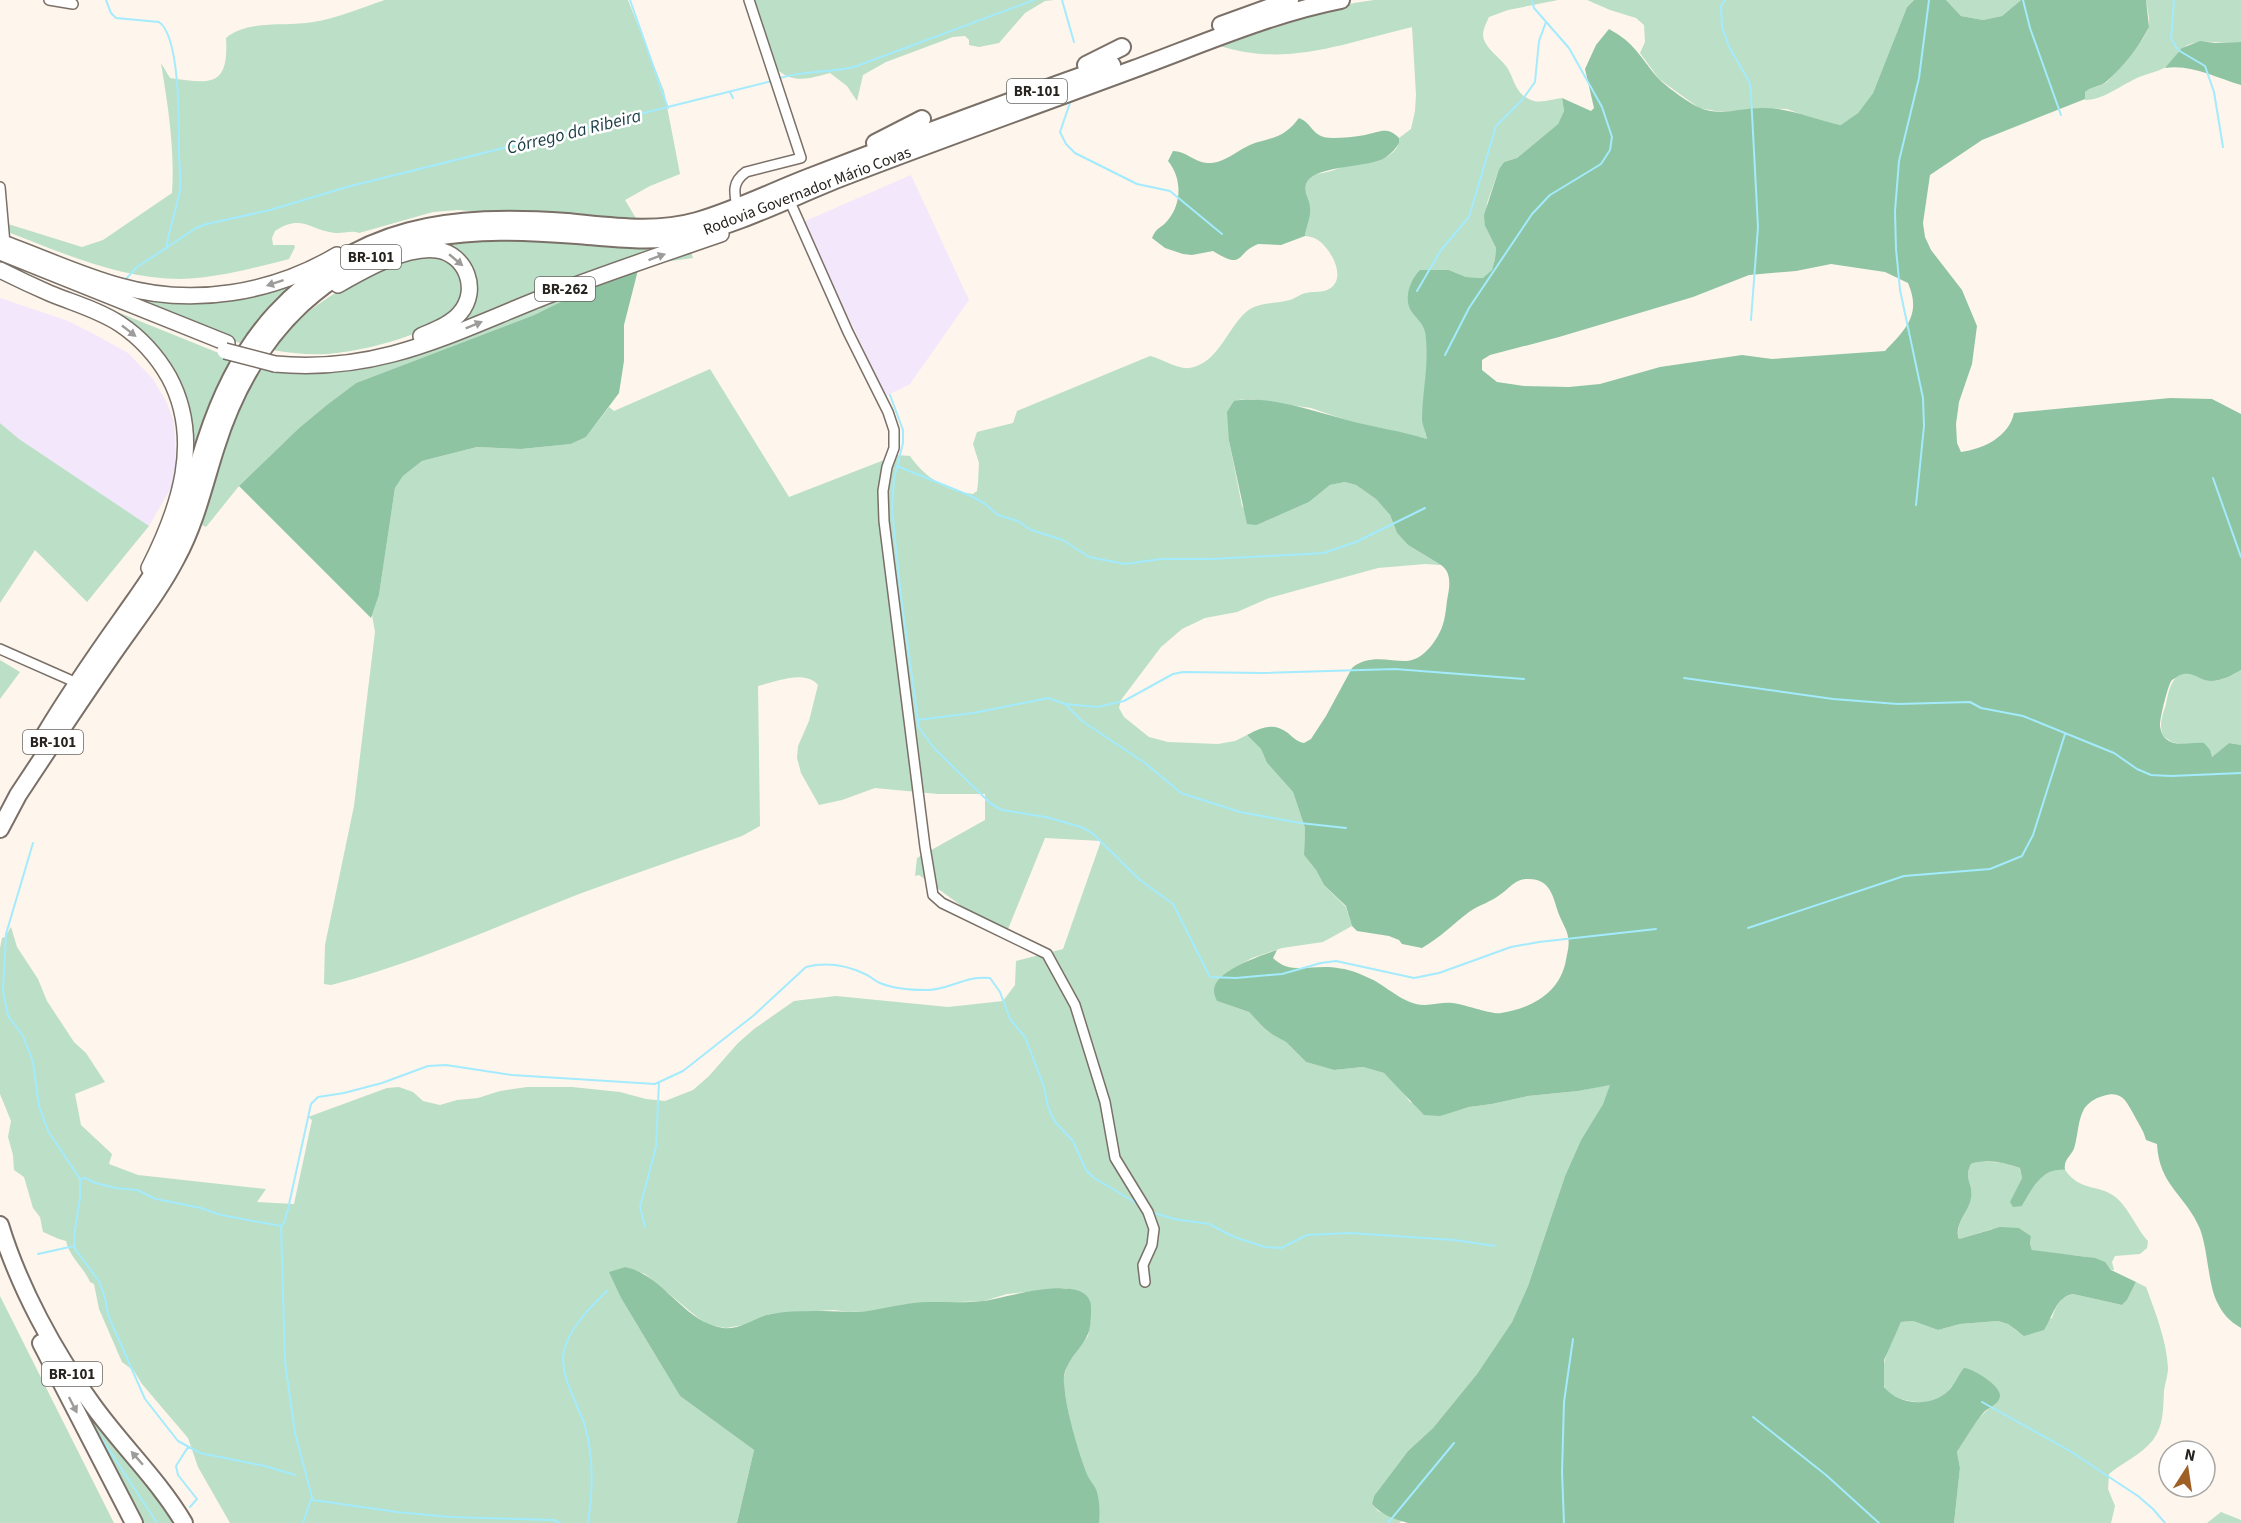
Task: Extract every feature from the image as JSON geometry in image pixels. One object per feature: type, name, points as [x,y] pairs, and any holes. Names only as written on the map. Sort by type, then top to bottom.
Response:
[{"type":"highway","name":"Rodovia Governador Mário Covas","points":[[0,808],[77,683],[157,568],[173,538],[185,508],[205,442],[219,404],[234,373],[257,336],[292,297],[327,269],[372,244],[407,231],[449,222],[489,219],[660,227],[701,220],[1020,97],[1290,0]]},
{"type":"highway","name":"Rodovia Governador Mário Covas","points":[[0,829],[18,795],[176,559],[194,520],[216,446],[234,401],[253,364],[276,331],[305,301],[340,275],[377,255],[417,240],[450,234],[498,231],[639,240],[675,238],[719,226],[845,176],[1233,32],[1341,0]]},
{"type":"highway","points":[[1020,97],[1122,47]]},
{"type":"highway","points":[[804,179],[922,119]]},
{"type":"highway","name":"BR-262","points":[[0,261],[226,347],[276,360],[333,366],[400,353],[568,288],[729,231],[791,204],[845,176]]},
{"type":"highway","points":[[2,246],[123,287],[157,294],[193,296],[231,293],[267,285],[313,268],[364,242],[407,231]]},
{"type":"highway","name":"BR-262","points":[[2,246],[226,347]]},
{"type":"highway","name":"BR-262","points":[[276,331],[308,304],[352,277],[399,256],[431,250],[444,252],[456,258],[464,268],[469,280],[468,300],[461,312],[450,321],[409,340],[352,355],[276,360]]},
{"type":"highway","points":[[0,270],[102,314],[131,332],[146,346],[166,372],[183,413],[186,437],[185,462],[170,522],[147,570],[101,649]]},
{"type":"highway","name":"BR-101","points":[[0,1225],[15,1268],[66,1364],[92,1404],[173,1504],[183,1523]]},
{"type":"highway","name":"BR-101","points":[[0,1259],[24,1311],[134,1523]]},
{"type":"street","points":[[49,0],[73,4]]},
{"type":"street","points":[[737,207],[734,187],[740,176],[746,172],[801,158],[749,0]]},
{"type":"street","points":[[0,187],[2,246]]},
{"type":"street","points":[[791,204],[848,332],[888,412],[894,430],[894,448],[887,468],[883,491],[884,521],[933,895],[942,903],[1047,954],[1055,968],[1075,1005],[1092,1056],[1105,1102],[1115,1158],[1148,1212],[1154,1229],[1152,1245],[1143,1265],[1145,1282]]},
{"type":"street","points":[[0,649],[77,683]]},
{"type":"shaded area","points":[[911,175],[969,300],[910,384],[886,396],[803,222]]},
{"type":"shaded area","points":[[0,298],[68,321],[92,333],[128,353],[153,379],[167,403],[174,422],[176,463],[172,486],[149,526],[19,439],[0,423]]},
{"type":"green space","points":[[385,0],[628,0],[664,91],[680,174],[650,186],[625,200],[637,220],[620,223],[458,210],[433,212],[359,233],[327,232],[300,223],[292,223],[275,231],[272,238],[273,245],[294,245],[289,259],[208,277],[158,278],[111,269],[0,229],[3,214],[8,224],[82,247],[103,240],[172,193],[172,144],[161,63],[170,78],[207,81],[220,74],[226,54],[226,38],[235,32],[256,26],[322,20]]},
{"type":"green space","points":[[753,0],[1054,0],[1045,1],[1025,13],[999,43],[979,47],[969,45],[969,40],[965,36],[953,37],[886,62],[863,75],[857,101],[847,86],[830,73],[802,79],[789,77],[776,68]]},
{"type":"green space","points":[[1374,0],[1558,0],[1508,10],[1489,17],[1483,37],[1488,47],[1508,69],[1522,94],[1534,101],[1562,98],[1564,111],[1558,124],[1517,158],[1504,162],[1499,169],[1487,203],[1485,226],[1496,248],[1492,270],[1484,278],[1466,277],[1449,270],[1420,270],[1410,308],[1424,326],[1427,343],[1422,420],[1427,439],[1346,420],[1311,408],[1250,399],[1237,400],[1229,441],[1242,506],[1257,525],[1309,502],[1330,485],[1345,482],[1356,485],[1376,499],[1390,515],[1397,533],[1408,545],[1441,565],[1378,568],[1269,598],[1237,612],[1205,618],[1182,629],[1161,647],[1121,700],[1119,708],[1124,717],[1149,737],[1168,742],[1218,744],[1235,741],[1247,735],[1261,749],[1267,763],[1293,792],[1305,828],[1304,855],[1324,885],[1346,907],[1352,926],[1323,942],[1282,948],[1252,958],[1229,971],[1217,1001],[1249,1012],[1263,1027],[1286,1042],[1306,1062],[1334,1070],[1363,1067],[1384,1073],[1399,1087],[1410,1102],[1458,1110],[1528,1096],[1578,1091],[1611,1084],[1565,1176],[1528,1286],[1512,1322],[1477,1374],[1433,1428],[1408,1451],[1374,1496],[1372,1504],[1378,1511],[1402,1521],[1399,1523],[1099,1523],[1095,1487],[1087,1476],[1070,1424],[1063,1381],[1067,1365],[1088,1336],[1091,1319],[1090,1300],[1066,1288],[1007,1294],[984,1301],[906,1304],[877,1311],[834,1310],[769,1314],[749,1324],[726,1328],[709,1325],[645,1274],[625,1267],[610,1272],[621,1298],[680,1396],[754,1450],[737,1523],[230,1523],[198,1467],[188,1438],[142,1384],[134,1371],[122,1362],[99,1309],[94,1284],[90,1282],[66,1241],[43,1232],[40,1217],[33,1208],[24,1177],[14,1170],[8,1137],[11,1121],[0,1094],[0,948],[2,938],[11,927],[17,947],[38,979],[47,1001],[74,1042],[86,1053],[105,1082],[75,1094],[81,1125],[112,1154],[109,1164],[138,1175],[266,1189],[257,1202],[294,1204],[312,1120],[308,1117],[387,1088],[399,1087],[413,1092],[423,1101],[440,1105],[527,1087],[572,1087],[620,1092],[665,1101],[693,1090],[709,1076],[738,1043],[794,1001],[836,996],[948,1007],[1003,1001],[1015,985],[1016,961],[1063,949],[1101,841],[1045,838],[1006,934],[970,912],[919,875],[915,876],[917,858],[985,820],[985,794],[938,794],[875,788],[842,800],[819,805],[801,773],[797,758],[798,746],[809,721],[818,685],[812,680],[798,677],[758,686],[760,826],[742,836],[579,894],[426,955],[363,976],[331,985],[324,984],[325,945],[354,806],[375,632],[372,615],[379,595],[395,488],[403,476],[422,461],[477,447],[521,449],[571,444],[586,437],[609,407],[614,411],[710,369],[789,497],[897,455],[910,456],[937,482],[954,490],[973,494],[977,491],[978,483],[979,463],[973,444],[977,432],[1013,423],[1017,411],[1150,356],[1178,367],[1194,367],[1203,363],[1217,351],[1239,319],[1250,309],[1290,300],[1309,292],[1324,291],[1334,285],[1337,276],[1336,264],[1323,244],[1312,237],[1305,236],[1309,209],[1304,194],[1307,183],[1314,174],[1388,156],[1398,146],[1399,138],[1411,129],[1416,95],[1412,27],[1338,46],[1289,54],[1240,51],[1214,44],[1354,3]]},
{"type":"green space","points":[[1587,0],[1914,0],[1907,7],[1873,93],[1858,113],[1842,125],[1820,121],[1787,109],[1759,108],[1738,112],[1699,108],[1659,79],[1640,53],[1645,42],[1644,25],[1636,18]]},
{"type":"green space","points":[[1914,0],[1946,0],[1961,16],[1983,20],[2002,16],[2021,0],[2146,0],[2149,27],[2125,63],[2105,83],[2085,92],[2085,99],[1982,140],[1930,175],[1923,223],[1925,237],[1931,250],[1962,290],[1977,326],[1972,364],[1959,402],[1956,424],[1957,443],[1961,452],[1986,445],[2001,435],[2007,429],[2014,413],[2170,398],[2212,399],[2241,414],[2241,670],[2215,681],[2207,681],[2189,674],[2180,675],[2172,680],[2164,701],[2160,725],[2168,741],[2178,744],[2204,743],[2212,757],[2229,743],[2241,745],[2241,1328],[2227,1317],[2217,1302],[2200,1229],[2188,1207],[2168,1180],[2159,1158],[2157,1144],[2146,1140],[2141,1127],[2123,1098],[2115,1094],[2100,1097],[2090,1103],[2082,1113],[2074,1149],[2065,1163],[2065,1170],[2050,1172],[2039,1180],[2022,1206],[2013,1207],[2010,1202],[2022,1178],[2020,1168],[1989,1161],[1971,1164],[1968,1178],[1972,1193],[1958,1234],[1959,1239],[2000,1227],[2019,1228],[2031,1236],[2032,1250],[2095,1258],[2105,1262],[2111,1270],[2136,1282],[2127,1300],[2122,1305],[2073,1294],[2067,1296],[2059,1303],[2044,1330],[2024,1336],[2008,1324],[1998,1321],[1960,1324],[1938,1330],[1913,1321],[1901,1322],[1884,1360],[1884,1387],[1890,1393],[1906,1401],[1924,1402],[1941,1396],[1950,1389],[1964,1368],[1986,1379],[1999,1392],[1998,1402],[1984,1412],[1957,1452],[1960,1468],[1954,1523],[1408,1523],[1398,1520],[1384,1514],[1372,1504],[1374,1496],[1408,1451],[1433,1428],[1477,1374],[1512,1322],[1528,1286],[1565,1176],[1581,1140],[1603,1104],[1610,1085],[1528,1096],[1469,1107],[1440,1116],[1424,1115],[1384,1073],[1363,1067],[1334,1070],[1306,1062],[1286,1042],[1263,1027],[1249,1012],[1217,1001],[1214,991],[1221,977],[1240,965],[1277,950],[1273,958],[1285,966],[1332,967],[1352,971],[1411,1003],[1425,1005],[1452,1003],[1501,1013],[1534,1003],[1551,990],[1563,972],[1569,943],[1549,889],[1541,881],[1535,879],[1523,879],[1516,882],[1497,897],[1469,912],[1422,948],[1402,944],[1399,940],[1389,936],[1357,931],[1352,926],[1346,906],[1324,885],[1304,855],[1305,828],[1293,792],[1267,763],[1261,749],[1247,735],[1262,728],[1273,727],[1283,730],[1304,743],[1311,739],[1326,716],[1352,668],[1371,660],[1406,661],[1418,658],[1428,649],[1440,632],[1449,591],[1449,578],[1447,571],[1441,565],[1408,545],[1397,533],[1390,515],[1376,499],[1356,485],[1345,482],[1330,485],[1309,502],[1257,525],[1247,524],[1229,441],[1227,412],[1234,401],[1246,399],[1275,402],[1427,439],[1422,421],[1426,365],[1425,332],[1408,304],[1411,283],[1420,270],[1449,270],[1466,277],[1483,278],[1492,270],[1496,248],[1485,226],[1484,215],[1499,169],[1504,162],[1517,158],[1558,124],[1564,111],[1562,98],[1591,111],[1594,108],[1585,69],[1596,45],[1609,29],[1631,45],[1661,81],[1698,107],[1722,112],[1772,108],[1841,125],[1858,113],[1873,93],[1907,7]],"holes":[[[1831,264],[1885,272],[1908,283],[1913,304],[1905,329],[1885,351],[1772,359],[1742,355],[1660,367],[1600,384],[1569,387],[1524,386],[1497,382],[1482,370],[1482,360],[1490,355],[1693,297],[1749,275],[1796,271]]]},
{"type":"green space","points":[[1946,0],[2021,0],[2002,16],[1983,20],[1961,16]]},
{"type":"green space","points":[[2146,0],[2241,0],[2241,42],[2190,44],[2162,69],[2138,78],[2108,94],[2085,100],[2085,92],[2107,82],[2142,41],[2149,22]]},
{"type":"green space","points":[[2200,41],[2241,42],[2241,85],[2204,72],[2185,68],[2165,68],[2182,48]]},
{"type":"green space","points":[[1299,118],[1321,136],[1353,137],[1387,131],[1399,138],[1399,143],[1390,154],[1379,161],[1321,172],[1312,176],[1306,186],[1310,211],[1305,236],[1281,245],[1258,244],[1235,260],[1230,260],[1213,251],[1192,255],[1183,254],[1165,248],[1152,238],[1173,213],[1178,198],[1176,175],[1168,161],[1173,151],[1198,161],[1213,163],[1230,157],[1250,145],[1281,134]]},
{"type":"green space","points":[[533,239],[626,248],[671,246],[446,331],[473,305],[477,285],[474,271],[467,260],[439,243],[458,240]]},
{"type":"green space","points":[[690,249],[693,258],[657,263],[593,286],[534,315],[356,383],[299,428],[239,486],[206,527],[202,525],[232,427],[263,365],[322,370]]},
{"type":"green space","points":[[25,255],[155,297],[304,276],[266,311],[240,343]]},
{"type":"green space","points":[[432,257],[446,262],[456,270],[460,278],[461,296],[451,311],[435,324],[388,343],[343,352],[313,354],[272,350],[309,311],[342,289],[398,264]]},
{"type":"green space","points":[[638,270],[624,325],[624,361],[619,393],[586,437],[571,444],[521,449],[477,447],[422,461],[403,476],[395,488],[379,595],[371,618],[239,486],[299,428],[356,383],[534,315],[593,286]]},
{"type":"green space","points":[[21,273],[231,358],[212,398],[194,452],[190,451],[155,350]]},
{"type":"green space","points":[[0,423],[19,439],[149,526],[87,602],[35,550],[0,603]]},
{"type":"green space","points":[[0,660],[20,672],[0,699]]},
{"type":"green space","points":[[2241,670],[2241,745],[2229,743],[2211,758],[2163,736],[2162,717],[2170,687],[2176,678],[2186,673],[2214,681]]},
{"type":"green space","points":[[1981,1161],[2020,1168],[2022,1178],[2012,1199],[2022,1206],[2039,1180],[2057,1170],[2065,1170],[2083,1185],[2108,1192],[2128,1211],[2148,1241],[2147,1248],[2140,1254],[2115,1256],[2112,1262],[2114,1270],[2112,1270],[2095,1259],[2032,1250],[2031,1236],[2019,1228],[1992,1229],[1959,1239],[1958,1228],[1972,1192],[1968,1178],[1969,1169],[1971,1164]]},
{"type":"green space","points":[[625,1267],[651,1279],[696,1317],[723,1328],[736,1327],[780,1313],[863,1312],[915,1303],[983,1301],[1057,1288],[1072,1289],[1083,1293],[1091,1303],[1090,1327],[1084,1342],[1068,1364],[1064,1384],[1075,1440],[1087,1474],[1098,1496],[1099,1523],[737,1523],[754,1450],[680,1396],[621,1298],[609,1272]]},
{"type":"green space","points":[[2136,1282],[2146,1287],[2153,1306],[2165,1348],[2168,1371],[2162,1416],[2157,1434],[2143,1450],[2109,1474],[2108,1489],[2115,1506],[2111,1523],[1954,1523],[1960,1468],[1957,1452],[1969,1431],[1997,1403],[1952,1386],[1937,1400],[1930,1402],[1911,1401],[1890,1394],[1884,1385],[1883,1368],[1887,1352],[1901,1322],[1913,1321],[1938,1330],[1960,1324],[1998,1321],[2008,1324],[2018,1332],[2052,1318],[2059,1303],[2065,1297],[2073,1294],[2122,1305]]},
{"type":"green space","points":[[0,1296],[114,1523],[0,1523]]},
{"type":"green space","points":[[63,1374],[101,1431],[144,1479],[173,1523],[143,1523]]},
{"type":"green space","points":[[2221,1512],[2241,1520],[2241,1523],[2207,1523]]},
{"type":"waterway","points":[[106,0],[111,13],[116,18],[159,22],[166,31],[171,46],[177,85],[181,181],[166,249]]},
{"type":"waterway","points":[[630,0],[668,108]]},
{"type":"waterway","name":"Córrego da Ribeira","points":[[777,79],[796,74],[854,67],[1034,0]]},
{"type":"waterway","points":[[1062,0],[1074,42]]},
{"type":"waterway","points":[[1445,355],[1469,308],[1532,214],[1550,195],[1601,164],[1610,150],[1612,137],[1602,107],[1569,48],[1534,8],[1532,0]]},
{"type":"waterway","points":[[1725,0],[1721,6],[1722,27],[1729,47],[1750,83],[1751,95],[1758,227],[1751,320]]},
{"type":"waterway","points":[[1916,505],[1924,426],[1923,398],[1900,290],[1895,211],[1899,161],[1919,78],[1929,0]]},
{"type":"waterway","points":[[2023,0],[2030,28],[2061,115]]},
{"type":"waterway","points":[[2174,0],[2171,39],[2178,50],[2205,66],[2214,92],[2223,147]]},
{"type":"waterway","points":[[1417,291],[1441,250],[1469,217],[1496,126],[1523,99],[1535,82],[1539,41],[1546,22]]},
{"type":"waterway","name":"Córrego da Ribeira","points":[[125,280],[137,267],[196,228],[207,224],[270,210],[347,187],[772,81]]},
{"type":"waterway","name":"Córrego da Ribeira","points":[[730,92],[733,98]]},
{"type":"waterway","points":[[1071,100],[1060,132],[1066,144],[1075,153],[1137,184],[1170,191],[1222,234]]},
{"type":"waterway","points":[[890,395],[903,430],[903,443],[894,479],[892,509],[919,728],[935,749],[991,804],[1002,810],[1046,817],[1081,827],[1092,833],[1140,880],[1173,904],[1210,977],[1236,978],[1282,974],[1336,961],[1414,978],[1439,973],[1511,947],[1656,929]]},
{"type":"waterway","points":[[897,466],[971,496],[998,515],[1018,521],[1031,530],[1063,540],[1089,557],[1125,564],[1161,559],[1212,559],[1324,553],[1356,542],[1425,508]]},
{"type":"waterway","points":[[2213,478],[2241,557]]},
{"type":"waterway","points":[[917,720],[973,713],[1048,698],[1065,704],[1097,707],[1124,701],[1173,674],[1183,672],[1262,673],[1395,669],[1524,679]]},
{"type":"waterway","points":[[1684,678],[1833,699],[1898,704],[1970,702],[1981,708],[2023,716],[2114,753],[2137,769],[2151,775],[2241,773]]},
{"type":"waterway","points":[[1065,704],[1082,721],[1145,763],[1181,793],[1240,812],[1300,823],[1346,828]]},
{"type":"waterway","points":[[1748,928],[1904,876],[1990,869],[2022,856],[2033,835],[2065,734]]},
{"type":"waterway","points":[[33,843],[6,934],[3,991],[8,1016],[23,1036],[33,1062],[39,1106],[48,1131],[80,1179],[80,1198],[74,1236],[75,1249],[99,1281],[108,1315],[145,1399],[178,1441],[200,1453],[265,1466],[295,1475]]},
{"type":"waterway","points":[[303,1523],[312,1497],[295,1433],[285,1362],[281,1226],[288,1209],[311,1104],[318,1097],[382,1083],[428,1066],[446,1065],[512,1075],[655,1084],[683,1071],[753,1016],[806,967],[828,965],[851,968],[885,985],[915,990],[934,990],[973,979],[990,978],[1000,992],[1010,1019],[1025,1037],[1055,1122],[1073,1141],[1086,1170],[1094,1178],[1138,1204]]},
{"type":"waterway","points":[[645,1227],[640,1207],[656,1147],[659,1082]]},
{"type":"waterway","points":[[80,1179],[85,1178],[116,1188],[137,1190],[156,1199],[201,1208],[221,1215],[281,1226]]},
{"type":"waterway","points":[[1155,1213],[1174,1219],[1209,1224],[1234,1237],[1265,1247],[1281,1248],[1307,1235],[1350,1233],[1454,1240],[1495,1246]]},
{"type":"waterway","points":[[38,1254],[74,1246]]},
{"type":"waterway","points":[[588,1523],[592,1487],[590,1450],[585,1426],[569,1385],[563,1360],[567,1340],[572,1331],[607,1291]]},
{"type":"waterway","points":[[1564,1523],[1562,1472],[1564,1402],[1573,1339]]},
{"type":"waterway","points":[[1982,1402],[2070,1451],[2138,1496],[2165,1523]]},
{"type":"waterway","points":[[1753,1417],[1826,1475],[1879,1523]]},
{"type":"waterway","points":[[94,1427],[157,1523]]},
{"type":"waterway","points":[[1388,1523],[1454,1443]]},
{"type":"waterway","points":[[188,1447],[176,1466],[178,1475],[197,1499],[190,1507]]},
{"type":"waterway","points":[[313,1500],[449,1517],[554,1520],[560,1523]]}]
